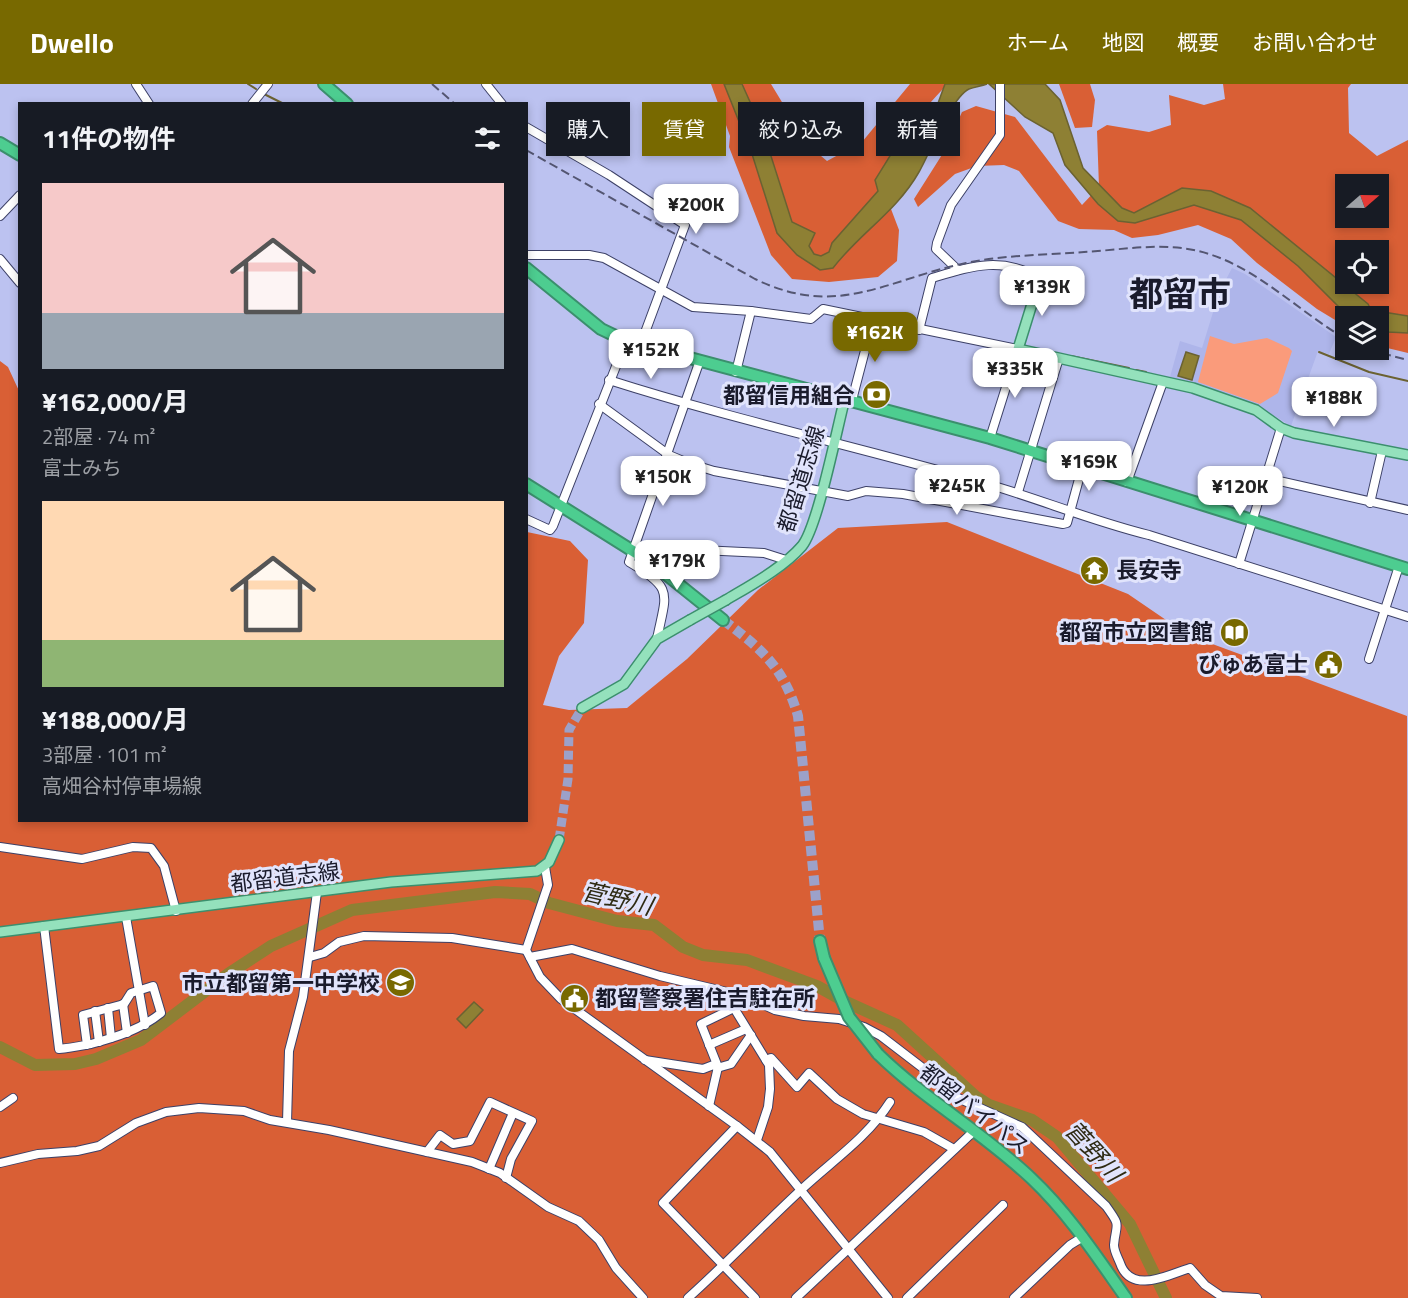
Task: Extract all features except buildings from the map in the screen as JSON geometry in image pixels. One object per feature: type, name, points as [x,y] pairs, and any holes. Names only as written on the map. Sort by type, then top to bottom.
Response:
[{"type":"highway","points":[[324,84],[344,102]]},
{"type":"highway","points":[[0,142],[18,155]]},
{"type":"highway","points":[[528,270],[594,323],[626,341],[699,363],[848,399],[990,438],[1403,568]]},
{"type":"highway","points":[[528,485],[652,563],[723,620]]},
{"type":"highway","name":"都留バイパス","points":[[820,941],[824,958],[849,1017],[878,1054],[911,1084],[1031,1177],[1083,1237],[1126,1298]]},
{"type":"main road","points":[[1040,278],[1018,349],[1193,388],[1256,410],[1281,428],[1326,440],[1408,455]]},
{"type":"main road","name":"都留道志線","points":[[582,708],[624,684],[657,639],[726,600],[786,560],[806,539],[848,399]]},
{"type":"main road","points":[[545,867],[559,840]]},
{"type":"main road","name":"都留道志線","points":[[0,932],[392,882],[537,871],[545,867]]},
{"type":"street","points":[[136,84],[148,102]]},
{"type":"street","points":[[254,102],[267,84]]},
{"type":"street","points":[[486,84],[500,102]]},
{"type":"street","points":[[958,270],[936,249],[937,243],[951,205],[1000,135],[1000,84]]},
{"type":"street","points":[[528,128],[609,175],[686,225],[639,345]]},
{"type":"street","points":[[0,216],[18,197]]},
{"type":"street","points":[[528,255],[589,255],[604,258],[663,288],[693,307],[751,310],[811,319],[824,309],[1018,349],[990,438]]},
{"type":"street","points":[[0,259],[18,281]]},
{"type":"street","points":[[919,330],[932,278],[958,270],[1000,263],[1028,271],[1040,278]]},
{"type":"street","points":[[736,372],[751,310]]},
{"type":"street","points":[[848,399],[873,320]]},
{"type":"street","points":[[528,520],[550,530],[626,341]]},
{"type":"street","points":[[1018,492],[1059,358]]},
{"type":"street","points":[[657,639],[666,599],[655,579],[629,562],[669,455],[699,363]]},
{"type":"street","points":[[609,380],[686,404],[1018,492],[1113,526],[1408,616]]},
{"type":"street","points":[[1127,482],[1163,382]]},
{"type":"street","points":[[599,404],[669,455],[714,471],[821,489],[848,496],[866,491],[903,494],[1063,524],[1067,523],[1082,468]]},
{"type":"street","points":[[1239,564],[1281,428]]},
{"type":"street","points":[[1370,503],[1382,451]]},
{"type":"street","points":[[1266,478],[1408,510]]},
{"type":"street","points":[[652,563],[666,553],[680,549],[764,554],[786,560]]},
{"type":"street","points":[[1369,659],[1403,568]]},
{"type":"street","points":[[0,847],[82,859],[133,847],[151,848],[164,867],[176,911]]},
{"type":"street","points":[[545,867],[548,885],[528,953],[540,977],[561,999],[737,1125],[780,1161],[888,1298]]},
{"type":"street","points":[[287,1122],[289,1051],[299,1018],[317,892]]},
{"type":"street","points":[[126,917],[145,1025]]},
{"type":"street","points":[[44,926],[59,1049],[87,1045],[99,1042],[145,1025],[161,1013],[153,986],[131,993],[123,1004],[83,1015],[87,1045]]},
{"type":"street","points":[[310,953],[324,953],[339,942],[364,936],[452,938],[528,953],[572,949],[706,988],[744,996],[775,1010],[804,1017],[839,1019],[864,1028],[881,1036],[928,1072],[947,1093],[1022,1127],[1106,1206],[1115,1219],[1118,1230],[1114,1247],[1122,1270],[1130,1278],[1143,1282],[1190,1268],[1205,1285],[1221,1296],[1257,1298]]},
{"type":"street","points":[[706,988],[734,1008],[766,1060],[770,1089],[763,1126],[757,1140]]},
{"type":"street","points":[[123,1004],[127,1033]]},
{"type":"street","points":[[108,1008],[111,1038]]},
{"type":"street","points":[[709,1106],[717,1066],[701,1024],[734,1008]]},
{"type":"street","points":[[95,1011],[99,1042]]},
{"type":"street","points":[[645,1060],[704,1069],[731,1064],[748,1032]]},
{"type":"street","points":[[709,1045],[748,1032]]},
{"type":"street","points":[[766,1060],[771,1058],[797,1087],[809,1073],[837,1100],[863,1114],[924,1132],[954,1149]]},
{"type":"street","points":[[0,1107],[13,1098]]},
{"type":"street","points":[[427,1152],[440,1135],[453,1144],[470,1141],[490,1102],[532,1121],[511,1159],[506,1178]]},
{"type":"street","points":[[688,1298],[802,1189],[880,1119],[891,1102]]},
{"type":"street","points":[[0,1163],[38,1154],[77,1151],[99,1146],[136,1123],[183,1109],[229,1109],[427,1152],[489,1169],[548,1207],[579,1221],[598,1240],[616,1268],[643,1298]]},
{"type":"street","points":[[489,1169],[513,1113]]},
{"type":"street","points":[[737,1125],[663,1203],[755,1298]]},
{"type":"street","points":[[796,1298],[973,1132]]},
{"type":"street","points":[[497,1151],[511,1159]]},
{"type":"street","points":[[907,1298],[1003,1205]]},
{"type":"street","points":[[1014,1298],[1070,1245],[1083,1237]]},
{"type":"shaded area","points":[[711,84],[771,84],[782,102],[738,102],[738,156],[821,156],[827,161],[836,156],[864,156],[864,140],[876,125],[876,156],[897,156],[883,188],[899,230],[897,261],[878,277],[829,282],[792,279],[771,255],[729,147],[726,102],[718,102]]},
{"type":"shaded area","points":[[724,84],[742,84],[750,102],[738,102],[738,119]]},
{"type":"shaded area","points":[[910,84],[948,84],[932,102],[895,102]]},
{"type":"shaded area","points":[[945,84],[987,84],[969,89],[956,102],[938,102]]},
{"type":"shaded area","points":[[989,84],[1045,84],[1060,100],[1083,168],[1122,208],[1134,213],[1182,188],[1211,191],[1250,208],[1335,277],[1335,294],[1356,294],[1369,306],[1338,306],[1298,266],[1241,220],[1194,205],[1135,223],[1118,221],[1098,204],[1065,165],[1053,133],[1025,117]]},
{"type":"shaded area","points":[[1059,84],[1090,84],[1095,100],[1092,127],[1075,128]]},
{"type":"shaded area","points":[[1223,84],[1351,84],[1348,88],[1349,133],[1377,156],[1408,140],[1408,353],[1389,348],[1389,306],[1335,306],[1335,320],[1257,263],[1231,239],[1198,225],[1158,235],[1132,238],[1114,230],[1079,229],[1058,221],[1019,171],[1004,165],[977,166],[955,174],[918,207],[914,199],[941,156],[960,156],[960,116],[962,112],[976,106],[1015,117],[1082,205],[1099,187],[1097,131],[1107,125],[1149,132],[1171,125],[1169,95],[1204,105],[1225,99]]},
{"type":"shaded area","points":[[753,156],[771,156],[792,222],[815,233],[809,246],[814,254],[821,256],[829,252],[832,243],[878,191],[875,180],[890,156],[927,156],[919,172],[900,199],[833,268],[820,270],[797,255],[777,233]]},
{"type":"shaded area","points":[[1232,268],[1245,274],[1335,336],[1329,354],[1318,351],[1291,426],[1259,406],[1170,377],[1180,341],[1202,348],[1219,293]]},
{"type":"shaded area","points":[[1389,313],[1408,316],[1408,333],[1389,332]]},
{"type":"shaded area","points":[[1210,336],[1234,344],[1267,338],[1289,348],[1292,351],[1278,393],[1260,404],[1198,382]]},
{"type":"shaded area","points":[[1186,352],[1199,356],[1192,380],[1178,376]]},
{"type":"shaded area","points":[[0,361],[8,367],[18,389],[18,822],[528,822],[528,532],[570,541],[588,560],[584,623],[559,656],[543,705],[569,710],[627,708],[687,659],[758,590],[838,528],[947,522],[1128,594],[1188,635],[1407,716],[1408,1298],[0,1298]]},
{"type":"shaded area","points":[[474,1002],[483,1010],[466,1028],[457,1019]]},
{"type":"waterway","points":[[248,84],[256,89]]},
{"type":"waterway","points":[[264,94],[280,102]]},
{"type":"waterway","points":[[1319,352],[1369,372],[1408,381]]},
{"type":"waterway","points":[[1071,356],[1129,368]]},
{"type":"waterway","points":[[1136,370],[1146,372]]},
{"type":"waterway","name":"菅野川","points":[[0,1047],[35,1065],[75,1064],[96,1059],[141,1040],[228,974],[271,946],[352,910],[495,892],[530,894],[549,903],[617,921],[654,925],[683,947],[703,955],[747,960],[817,986],[897,1025],[975,1096],[989,1105],[1032,1120],[1057,1137],[1130,1224],[1166,1298]]},
{"type":"tunnel","points":[[723,620],[749,640],[770,661],[786,685],[798,716],[820,941]]},
{"type":"tunnel","points":[[559,840],[568,779],[569,730],[582,708]]},
{"type":"railway","points":[[432,84],[453,102]]},
{"type":"railway","points":[[528,151],[755,279],[785,290],[812,296],[837,296],[886,286],[937,270],[980,260],[1141,247],[1184,248],[1218,257],[1238,266],[1335,332]]},
{"type":"railway","points":[[1389,355],[1408,360]]},
{"type":"place","name":"都留信用組合","points":[[876,395]]},
{"type":"place","name":"長安寺","points":[[1095,570]]},
{"type":"place","name":"都留市立図書館","points":[[1234,632]]},
{"type":"place","name":"ぴゅあ富士","points":[[1329,664]]},
{"type":"place","name":"市立都留第一中学校","points":[[401,983]]},
{"type":"place","name":"都留警察署住吉駐在所","points":[[574,998]]},
{"type":"district","name":"都留市","points":[[1180,293]]}]
